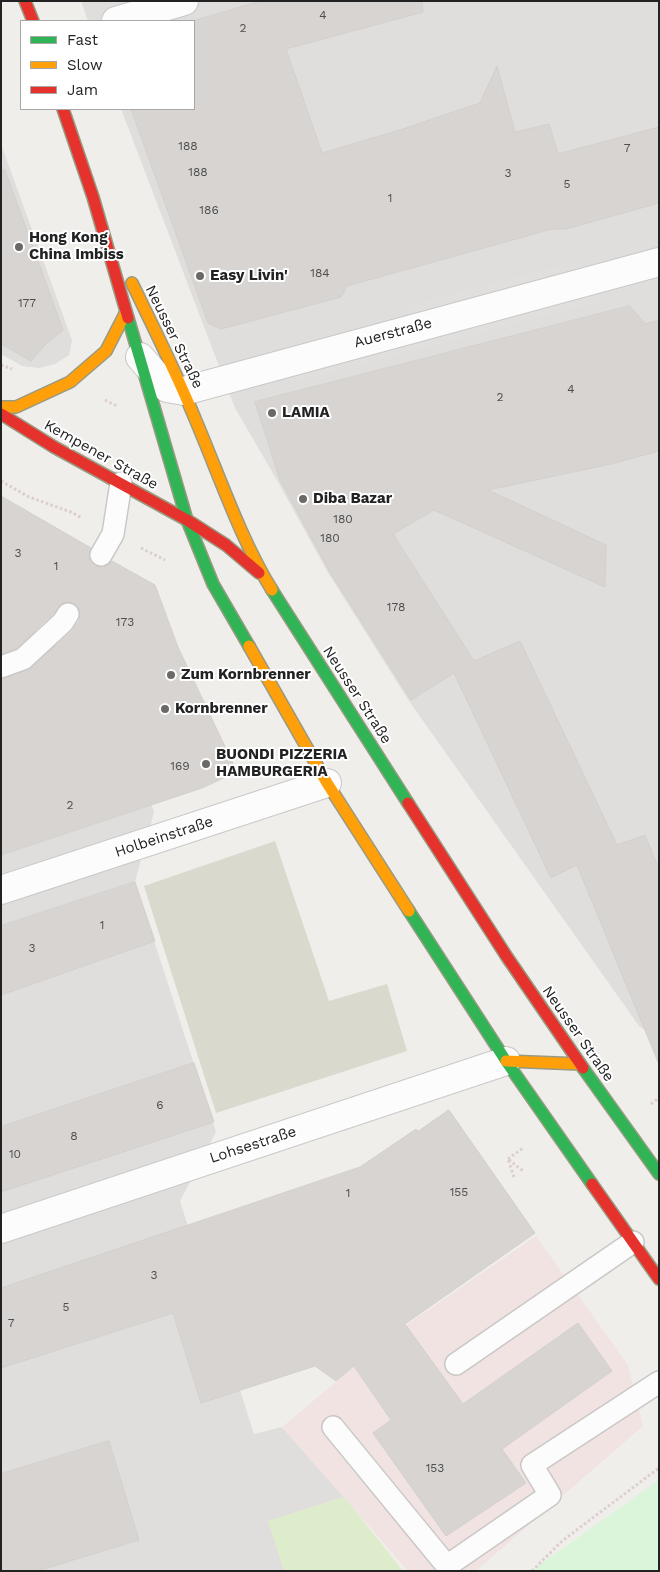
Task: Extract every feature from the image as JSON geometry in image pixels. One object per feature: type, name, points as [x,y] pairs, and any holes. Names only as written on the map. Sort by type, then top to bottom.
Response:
[{"type":"main road","points":[[25,1],[33,20]]},
{"type":"main road","name":"Neusser Straße","points":[[63,110],[93,197],[187,520],[213,584],[327,783],[506,1061],[659,1279]]},
{"type":"main road","name":"Neusser Straße","points":[[93,197],[143,307],[184,390],[239,525],[266,580],[507,957],[580,1064],[659,1174]]},
{"type":"main road","points":[[1,407],[16,407],[70,382],[106,351],[126,312]]},
{"type":"main road","name":"Kempener Straße","points":[[1,414],[41,439],[187,520],[226,545],[266,580]]},
{"type":"main road","points":[[506,1061],[580,1064]]},
{"type":"street","points":[[119,20],[184,1]]},
{"type":"street","name":"Auerstraße","points":[[184,390],[659,262]]},
{"type":"street","points":[[140,357],[167,388],[184,390]]},
{"type":"street","name":"Holbeinstraße","points":[[1,890],[327,783]]},
{"type":"street","name":"Lohsestraße","points":[[1,1228],[506,1061]]},
{"type":"lane","points":[[101,554],[113,534],[121,484]]},
{"type":"lane","points":[[1,667],[23,659],[63,622],[68,614]]},
{"type":"lane","points":[[456,1364],[633,1242]]},
{"type":"lane","points":[[333,1427],[447,1566],[550,1495],[532,1465],[659,1382]]},
{"type":"path","points":[[1,364],[16,370]]},
{"type":"path","points":[[70,382],[134,414],[160,430]]},
{"type":"path","points":[[514,1178],[508,1159],[523,1171]]},
{"type":"path","points":[[532,1571],[562,1541],[659,1468]]},
{"type":"shaded area","points":[[81,1],[659,1],[659,1037],[652,1035],[639,1026],[409,701],[327,571],[235,408],[121,110],[195,110],[195,20],[88,20]]},
{"type":"shaded area","points":[[1,144],[72,340],[69,355],[55,364],[39,368],[22,366],[1,354]]},
{"type":"shaded area","points":[[579,261],[581,273],[409,318],[405,306]]},
{"type":"shaded area","points":[[600,290],[603,301],[291,383],[288,371]]},
{"type":"shaded area","points":[[1,608],[106,677],[154,812],[135,882],[216,1132],[180,1201],[254,1434],[282,1427],[344,1497],[269,1521],[284,1571],[1,1571]]},
{"type":"shaded area","points":[[275,841],[329,1001],[387,984],[407,1051],[216,1113],[144,886]]},
{"type":"shaded area","points":[[536,1236],[628,1365],[643,1426],[476,1571],[408,1571],[282,1427],[393,1334]]},
{"type":"green space","points":[[659,1480],[659,1571],[531,1571]]},
{"type":"green space","points":[[344,1497],[403,1571],[284,1571],[268,1521]]},
{"type":"building","points":[[261,1],[422,1],[423,12],[286,49],[322,153],[403,129],[480,103],[497,66],[515,132],[549,124],[558,154],[659,127],[659,203],[566,229],[552,229],[347,286],[341,297],[221,329],[208,323],[131,110],[195,110],[195,21]]},
{"type":"building","points":[[5,170],[63,330],[45,345],[31,361],[1,344],[1,171]]},
{"type":"building","points":[[630,306],[645,324],[659,320],[659,451],[611,464],[488,490],[606,545],[605,587],[434,510],[393,534],[474,661],[520,641],[617,845],[645,835],[659,869],[658,1062],[577,865],[551,878],[454,673],[411,700],[331,574],[280,480],[255,402]]},
{"type":"building","points":[[1,496],[91,548],[90,562],[94,566],[107,566],[112,561],[155,585],[178,647],[237,772],[202,788],[1,855],[1,679],[31,668],[72,631],[79,621],[80,614],[75,604],[63,603],[16,648],[1,654]]},
{"type":"building","points":[[135,882],[155,941],[1,995],[1,926]]},
{"type":"building","points":[[194,1063],[214,1122],[1,1192],[1,1127]]},
{"type":"building","points":[[449,1110],[535,1233],[405,1324],[463,1404],[578,1323],[612,1371],[502,1449],[526,1483],[446,1536],[373,1433],[391,1420],[354,1366],[336,1381],[315,1366],[201,1403],[173,1313],[1,1368],[1,1288],[360,1167],[416,1129],[418,1131]]},
{"type":"building","points":[[109,1441],[139,1540],[37,1571],[1,1571],[1,1474]]},
{"type":"traffic: fast","points":[[128,318],[187,520],[213,584],[249,646]]},
{"type":"traffic: fast","points":[[272,590],[408,803]]},
{"type":"traffic: fast","points":[[409,911],[506,1061],[592,1184]]},
{"type":"traffic: fast","points":[[583,1068],[659,1174]]},
{"type":"traffic: slow","points":[[132,283],[181,386],[240,529],[272,590]]},
{"type":"traffic: slow","points":[[1,407],[16,407],[70,382],[106,351],[126,312]]},
{"type":"traffic: slow","points":[[249,646],[327,783],[409,911]]},
{"type":"traffic: slow","points":[[506,1061],[580,1064]]},
{"type":"traffic: jam","points":[[25,1],[33,20]]},
{"type":"traffic: jam","points":[[63,110],[93,197],[128,318]]},
{"type":"traffic: jam","points":[[1,414],[54,447],[187,520],[226,545],[259,573]]},
{"type":"traffic: jam","points":[[408,803],[507,957],[583,1068]]},
{"type":"traffic: jam","points":[[592,1184],[659,1279]]},
{"type":"place","name":"Hong Kong China Imbiss","points":[[19,247]]},
{"type":"place","name":"Easy Livin'","points":[[200,276]]},
{"type":"place","name":"LAMIA","points":[[272,413]]},
{"type":"place","name":"Diba Bazar","points":[[303,499]]},
{"type":"place","name":"Zum Kornbrenner","points":[[171,675]]},
{"type":"place","name":"Kornbrenner","points":[[165,709]]},
{"type":"place","name":"BUONDI PIZZERIA HAMBURGERIA","points":[[206,764]]}]
